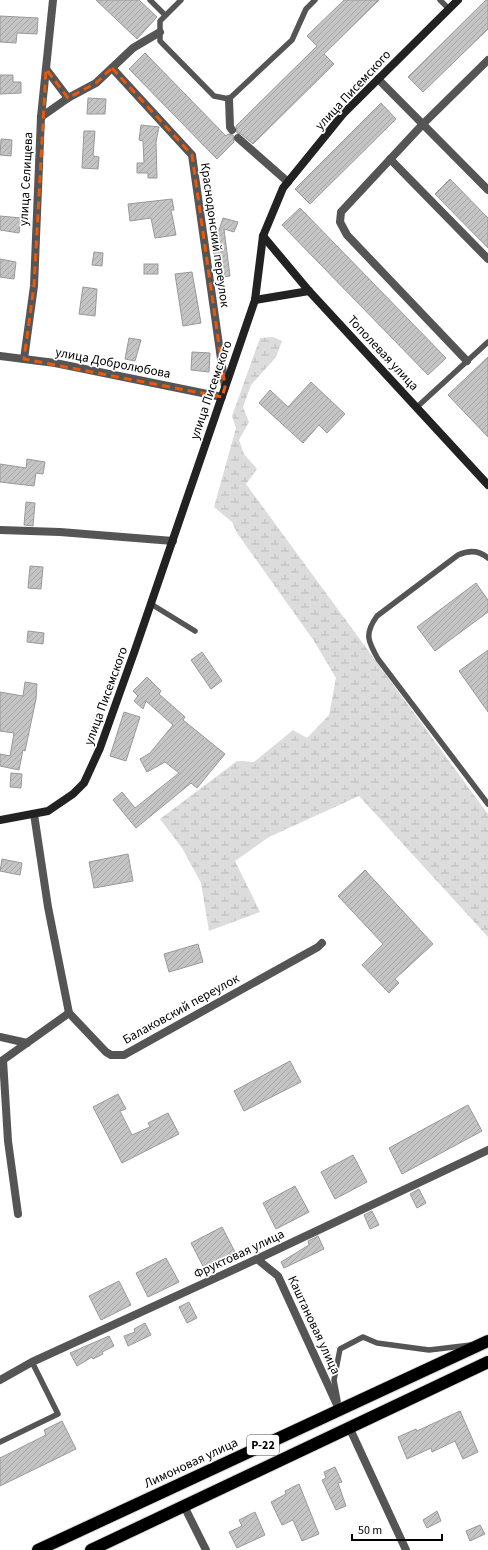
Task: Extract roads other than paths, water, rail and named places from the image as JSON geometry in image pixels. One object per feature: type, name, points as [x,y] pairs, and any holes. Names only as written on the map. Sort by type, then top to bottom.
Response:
[{"type":"highway","name":"Лимоновая улица","points":[[38,1550],[486,1342]]},
{"type":"highway","name":"Р-22","points":[[91,1550],[350,1429],[488,1362]]},
{"type":"main road","name":"улица Писемского","points":[[0,820],[48,811],[73,794],[84,783],[100,748],[173,541],[255,300],[263,236],[283,188],[343,114],[458,0]]},
{"type":"main road","name":"Тополевая улица","points":[[263,236],[309,291],[488,485]]},
{"type":"main road","points":[[255,300],[309,291]]},
{"type":"street","name":"улица Селищева","points":[[24,359],[34,286],[41,117],[53,0]]},
{"type":"street","points":[[41,117],[68,98],[96,83],[133,48],[160,32]]},
{"type":"street","points":[[467,361],[347,235],[340,222],[341,212],[423,124],[488,60]]},
{"type":"street","name":"Краснодонский переулок","points":[[112,68],[192,154],[225,387]]},
{"type":"street","points":[[46,69],[68,98]]},
{"type":"street","points":[[378,79],[488,190]]},
{"type":"street","points":[[229,99],[230,127],[232,130]]},
{"type":"street","points":[[238,138],[288,182]]},
{"type":"street","points":[[390,159],[488,260]]},
{"type":"street","name":"улица Добролюбова","points":[[0,356],[54,363],[222,397]]},
{"type":"street","points":[[0,530],[60,532],[173,541]]},
{"type":"street","points":[[18,1214],[4,1142],[3,1060],[69,1013],[48,907],[34,814]]},
{"type":"street","name":"Балаковский переулок","points":[[69,1013],[111,1056],[124,1055],[318,947],[322,943]]},
{"type":"street","points":[[0,1037],[27,1043]]},
{"type":"street","name":"Фруктовая улица","points":[[0,1380],[32,1362],[488,1150]]},
{"type":"street","name":"Каштановая улица","points":[[257,1258],[278,1276],[339,1409]]},
{"type":"street","points":[[350,1429],[406,1550]]},
{"type":"street","points":[[184,1506],[206,1550]]},
{"type":"lane","points":[[150,0],[165,15]]},
{"type":"lane","points":[[181,0],[160,20],[160,41],[214,96],[229,99],[292,40],[306,8],[315,0]]},
{"type":"lane","points":[[440,0],[449,9]]},
{"type":"lane","points":[[417,407],[488,342]]},
{"type":"lane","points":[[488,558],[476,551],[467,551],[458,555],[377,616],[370,626],[368,636],[378,659],[488,804]]},
{"type":"lane","points":[[151,604],[195,631]]},
{"type":"lane","points":[[339,1409],[334,1380],[340,1349],[363,1337],[377,1343],[429,1350],[486,1342]]},
{"type":"lane","points":[[0,1442],[58,1414],[32,1362]]}]
